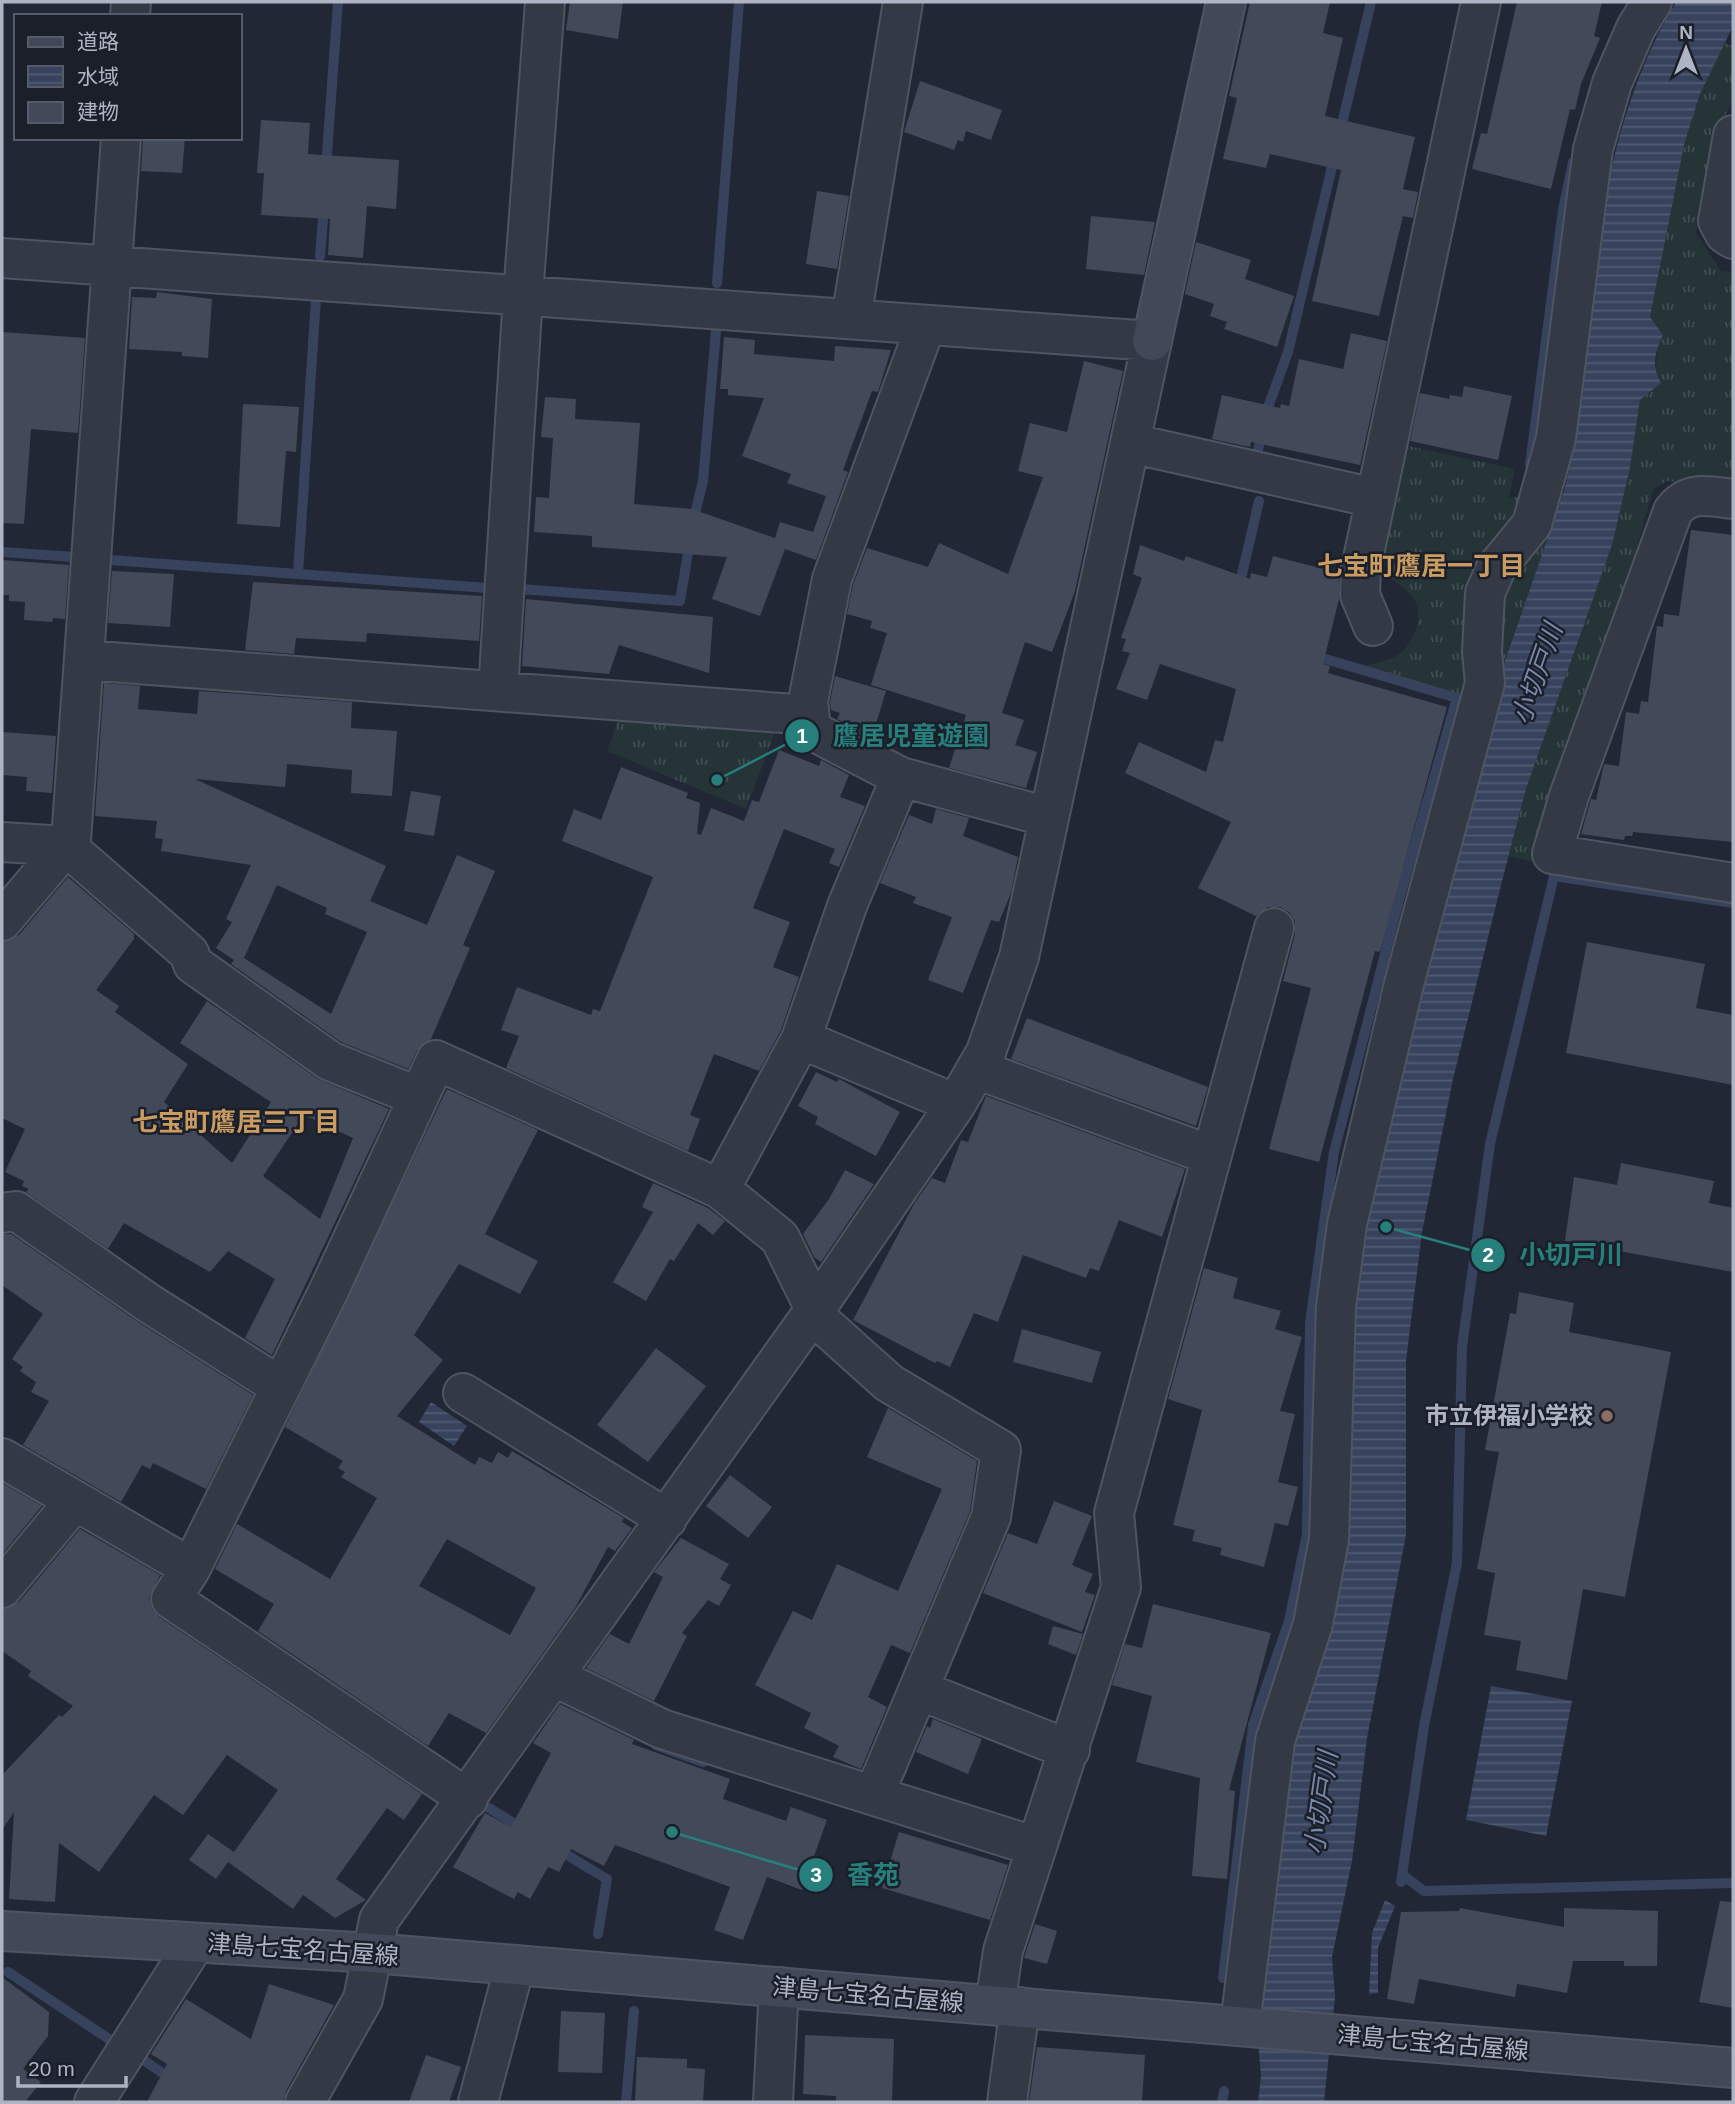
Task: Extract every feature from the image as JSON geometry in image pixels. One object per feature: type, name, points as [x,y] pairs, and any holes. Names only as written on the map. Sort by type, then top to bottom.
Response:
[{"type":"main road","points":[[1152,341],[1226,2]]},
{"type":"main road","name":"津島七宝名古屋線","points":[[2,1931],[373,1953],[1733,2068]]},
{"type":"street","points":[[498,691],[545,2]]},
{"type":"street","points":[[850,319],[903,2]]},
{"type":"street","points":[[1373,626],[1360,595],[1361,568],[1481,2]]},
{"type":"street","points":[[1244,2026],[1275,1741],[1313,1624],[1329,1539],[1336,1307],[1347,1224],[1404,984],[1485,682],[1482,652],[1485,593],[1507,553],[1532,524],[1556,438],[1593,149],[1612,83],[1636,28],[1652,2]]},
{"type":"street","points":[[1733,135],[1717,220],[1725,234],[1733,239]]},
{"type":"street","points":[[2,921],[71,840],[121,140]]},
{"type":"street","points":[[2,258],[1152,341],[1019,957],[986,1052],[956,1104],[813,1312],[468,1799],[379,1920],[363,1999],[305,2102]]},
{"type":"street","points":[[926,325],[832,579],[808,715],[811,730],[901,777],[1048,817]]},
{"type":"street","points":[[1130,443],[1375,498]]},
{"type":"street","points":[[1733,499],[1696,495],[1681,501],[1673,511],[1569,796],[1552,854],[1733,883]]},
{"type":"street","points":[[84,660],[808,715]]},
{"type":"street","points":[[720,1189],[801,1039],[847,906],[901,777]]},
{"type":"street","points":[[2,842],[66,846],[190,953],[193,964],[330,1061],[419,1097]]},
{"type":"street","points":[[1007,2102],[1007,2006],[1003,1951],[1121,1587],[1114,1513],[1274,929]]},
{"type":"street","points":[[801,1039],[956,1104]]},
{"type":"street","points":[[468,1799],[171,1599],[191,1568],[281,1388],[436,1060],[720,1189],[780,1238],[813,1312],[889,1383],[1001,1450],[991,1517],[874,1795]]},
{"type":"street","points":[[976,1069],[1210,1155]]},
{"type":"street","points":[[2,1213],[16,1211],[150,1304],[281,1388]]},
{"type":"street","points":[[463,1393],[667,1518]]},
{"type":"street","points":[[2,1458],[191,1568]]},
{"type":"street","points":[[2,1588],[75,1501]]},
{"type":"street","points":[[555,1677],[662,1729],[1037,1846]]},
{"type":"street","points":[[919,1690],[1070,1749]]},
{"type":"street","points":[[94,2102],[195,1943]]},
{"type":"street","points":[[478,2102],[515,1965]]},
{"type":"street","points":[[773,2102],[779,1987]]},
{"type":"green space","points":[[1724,43],[1733,46],[1733,98],[1726,114],[1696,233],[1721,271],[1733,272],[1733,487],[1667,481],[1653,490],[1627,583],[1539,863],[1509,856],[1526,789],[1612,545],[1630,468],[1640,400],[1656,374],[1657,347],[1663,335],[1650,317],[1684,145],[1700,94]]},
{"type":"green space","points":[[1394,443],[1515,469],[1509,498],[1564,491],[1490,704],[1365,666],[1402,652],[1408,646],[1418,622],[1414,599],[1392,578],[1383,562],[1383,517]]},
{"type":"green space","points":[[620,715],[777,727],[746,809],[607,751]]},
{"type":"water","points":[[1676,2],[1733,2],[1733,26],[1700,94],[1684,145],[1650,317],[1663,335],[1655,359],[1661,383],[1640,400],[1630,468],[1612,545],[1526,789],[1453,1079],[1422,1232],[1406,1361],[1406,1535],[1367,1738],[1352,1861],[1332,1957],[1335,1997],[1324,2102],[1258,2102],[1261,2076],[1254,1995],[1349,1345],[1360,1233],[1490,704],[1564,491],[1571,461],[1591,284],[1612,166],[1628,109],[1649,54]]},
{"type":"water","points":[[431,1402],[467,1426],[454,1446],[419,1422]]},
{"type":"water","points":[[1491,1686],[1572,1701],[1546,1836],[1466,1820]]},
{"type":"water","points":[[1385,1900],[1395,1906],[1378,1948],[1378,1993],[1369,1994],[1372,1933]]},
{"type":"building","points":[[570,2],[623,2],[618,39],[566,30]]},
{"type":"building","points":[[1250,2],[1330,2],[1323,33],[1343,38],[1325,116],[1415,137],[1403,189],[1418,192],[1413,218],[1403,216],[1379,316],[1312,301],[1341,170],[1270,154],[1266,168],[1223,159],[1237,98],[1229,96]]},
{"type":"building","points":[[1517,2],[1602,2],[1594,36],[1600,38],[1581,84],[1575,110],[1570,109],[1551,189],[1472,169],[1481,133],[1487,134]]},
{"type":"building","points":[[920,81],[1002,110],[991,140],[966,131],[963,142],[958,140],[954,150],[904,132]]},
{"type":"building","points":[[261,120],[310,123],[308,154],[399,160],[396,209],[367,206],[363,258],[328,255],[330,219],[261,215],[264,173],[257,173]]},
{"type":"building","points":[[143,140],[185,140],[182,173],[141,171]]},
{"type":"building","points":[[817,191],[849,196],[837,269],[806,264]]},
{"type":"building","points":[[1091,216],[1155,222],[1144,275],[1086,269]]},
{"type":"building","points":[[1196,242],[1251,260],[1245,279],[1294,296],[1277,347],[1224,329],[1227,322],[1210,316],[1214,304],[1185,294]]},
{"type":"building","points":[[157,292],[212,299],[208,358],[182,356],[182,352],[129,349],[132,297],[156,298]]},
{"type":"building","points":[[2,332],[85,338],[78,433],[31,429],[24,524],[2,523]]},
{"type":"building","points":[[1351,333],[1387,341],[1360,465],[1251,442],[1250,447],[1212,439],[1222,395],[1280,408],[1281,404],[1289,406],[1299,359],[1343,369]]},
{"type":"building","points":[[724,337],[755,340],[754,354],[834,361],[835,346],[891,350],[878,392],[872,391],[843,470],[848,472],[816,560],[785,549],[760,616],[712,599],[727,557],[592,547],[592,536],[534,532],[536,497],[549,498],[553,438],[541,437],[545,397],[576,399],[575,419],[640,423],[634,504],[692,509],[775,538],[780,522],[813,532],[826,496],[787,483],[791,474],[742,456],[764,398],[728,395],[728,389],[720,389]]},
{"type":"building","points":[[1084,361],[1123,371],[1075,591],[1052,652],[1025,642],[1002,713],[1024,720],[1015,745],[1037,752],[1026,788],[949,768],[966,715],[871,685],[887,633],[870,628],[872,621],[847,614],[853,585],[867,548],[928,567],[939,543],[1008,574],[1043,477],[1018,471],[1030,423],[1067,432]]},
{"type":"building","points":[[1464,386],[1512,396],[1498,460],[1410,441],[1420,393],[1449,399],[1450,395],[1462,397]]},
{"type":"building","points":[[243,404],[299,407],[296,452],[286,451],[280,527],[237,524]]},
{"type":"building","points":[[1691,530],[1733,535],[1733,842],[1633,832],[1632,836],[1625,836],[1624,840],[1581,834],[1591,799],[1596,800],[1604,764],[1619,766],[1626,712],[1639,714],[1641,701],[1648,702],[1657,626],[1663,627],[1664,614],[1679,616]]},
{"type":"building","points":[[1140,545],[1184,561],[1186,556],[1250,579],[1251,573],[1267,577],[1273,556],[1339,573],[1339,599],[1323,664],[1330,666],[1328,673],[1447,707],[1380,952],[1375,951],[1319,1162],[1269,1149],[1311,988],[1283,981],[1295,934],[1295,922],[1289,912],[1280,907],[1268,907],[1256,916],[1198,888],[1231,822],[1125,773],[1139,742],[1206,772],[1215,740],[1223,742],[1236,689],[1160,664],[1147,700],[1116,689],[1130,653],[1122,651],[1126,639],[1121,638],[1142,578],[1133,574]]},
{"type":"building","points":[[2,560],[69,565],[65,619],[53,618],[52,622],[24,620],[25,602],[9,601],[9,595],[2,595]]},
{"type":"building","points":[[112,571],[174,574],[170,627],[108,623]]},
{"type":"building","points":[[253,582],[482,596],[479,641],[367,633],[366,642],[296,638],[294,654],[245,650]]},
{"type":"building","points":[[526,599],[713,617],[709,673],[619,645],[609,674],[522,666]]},
{"type":"building","points":[[835,676],[886,691],[874,730],[867,728],[865,733],[837,719],[840,713],[831,710],[830,702]]},
{"type":"building","points":[[104,683],[140,686],[138,709],[197,714],[199,691],[352,702],[351,728],[397,731],[392,796],[351,793],[352,770],[287,764],[285,787],[195,779],[386,866],[370,901],[427,925],[457,855],[495,871],[463,945],[470,948],[431,1039],[417,1050],[408,1069],[341,1042],[231,964],[234,960],[216,948],[232,922],[226,919],[251,865],[161,851],[163,839],[155,838],[157,821],[95,816]],"holes":[[[277,885],[327,908],[325,914],[367,932],[331,1014],[244,958]]]},
{"type":"building","points":[[2,732],[56,736],[52,793],[26,791],[27,777],[2,775]]},
{"type":"building","points":[[779,750],[819,766],[821,760],[849,775],[840,797],[865,806],[839,867],[829,863],[835,849],[784,829],[753,908],[790,922],[773,967],[799,977],[781,1030],[759,1071],[714,1054],[690,1115],[700,1119],[688,1151],[506,1068],[519,1036],[501,1030],[517,987],[591,1015],[593,1009],[600,1011],[653,877],[562,841],[574,809],[601,820],[621,767],[688,793],[686,798],[700,803],[697,834],[701,835],[711,808],[744,821],[752,800],[759,802]]},
{"type":"building","points":[[411,791],[441,796],[434,836],[404,831]]},
{"type":"building","points":[[936,809],[969,818],[963,836],[1018,857],[1011,893],[999,922],[991,920],[963,993],[928,980],[952,917],[913,903],[916,897],[880,883],[909,815],[932,824]]},
{"type":"building","points":[[68,877],[134,934],[134,939],[96,990],[119,1006],[115,1012],[188,1064],[164,1102],[232,1163],[271,1102],[180,1043],[207,1001],[318,1079],[389,1109],[272,1355],[245,1338],[275,1279],[228,1251],[210,1272],[124,1223],[108,1249],[26,1192],[29,1189],[22,1186],[24,1181],[5,1172],[25,1129],[2,1118],[2,942],[19,935]],"holes":[[[304,1115],[353,1138],[320,1219],[263,1176]]]},
{"type":"building","points":[[1587,942],[1705,964],[1696,1008],[1733,1015],[1733,1085],[1566,1053]]},
{"type":"building","points":[[1027,1018],[1208,1087],[1196,1126],[1011,1059]]},
{"type":"building","points":[[816,1072],[837,1082],[839,1079],[900,1112],[876,1156],[815,1124],[818,1117],[798,1106]]},
{"type":"building","points":[[447,1089],[538,1130],[485,1234],[538,1261],[520,1294],[459,1264],[414,1335],[443,1360],[397,1416],[475,1465],[479,1457],[492,1463],[498,1452],[508,1458],[512,1451],[624,1518],[622,1522],[632,1528],[615,1551],[608,1547],[575,1608],[486,1733],[449,1713],[428,1746],[258,1631],[274,1604],[215,1569],[237,1524],[330,1579],[377,1498],[341,1477],[345,1472],[338,1468],[343,1461],[285,1427]],"holes":[[[447,1539],[536,1588],[510,1635],[419,1586]]]},
{"type":"building","points":[[986,1096],[1185,1169],[1162,1237],[1119,1220],[1099,1271],[1090,1268],[1086,1278],[1023,1255],[998,1322],[974,1313],[950,1367],[937,1361],[935,1363],[853,1320],[914,1204],[932,1178],[945,1183],[961,1140],[968,1142]]},
{"type":"building","points":[[1621,1163],[1714,1181],[1709,1203],[1733,1208],[1733,1272],[1565,1241],[1574,1177],[1617,1185]]},
{"type":"building","points":[[845,1170],[874,1184],[821,1262],[814,1257],[803,1234],[829,1199]]},
{"type":"building","points":[[653,1183],[708,1208],[725,1221],[713,1235],[698,1223],[674,1261],[670,1259],[646,1301],[613,1282],[653,1212],[642,1207]]},
{"type":"building","points":[[2,1234],[11,1234],[138,1322],[253,1395],[206,1489],[153,1463],[150,1469],[142,1465],[121,1502],[23,1445],[49,1401],[31,1392],[36,1382],[20,1371],[23,1367],[12,1359],[43,1314],[2,1285]]},
{"type":"building","points":[[1204,1268],[1238,1278],[1233,1298],[1281,1311],[1275,1329],[1302,1337],[1280,1411],[1295,1414],[1278,1482],[1298,1487],[1288,1526],[1275,1523],[1264,1567],[1220,1555],[1222,1548],[1192,1541],[1195,1530],[1173,1525],[1202,1410],[1168,1399]]},
{"type":"building","points":[[1519,1292],[1574,1303],[1569,1332],[1671,1352],[1625,1597],[1583,1589],[1567,1680],[1516,1670],[1521,1641],[1484,1635],[1495,1573],[1477,1569],[1499,1452],[1485,1450],[1510,1313],[1516,1314]]},
{"type":"building","points":[[1022,1329],[1101,1352],[1092,1383],[1013,1362]]},
{"type":"building","points":[[656,1348],[706,1386],[648,1462],[597,1425]]},
{"type":"building","points":[[888,1408],[977,1461],[970,1511],[910,1653],[891,1645],[868,1697],[887,1707],[861,1769],[833,1757],[839,1746],[804,1728],[811,1713],[755,1685],[793,1611],[812,1620],[837,1564],[898,1591],[942,1489],[867,1457]]},
{"type":"building","points":[[730,1475],[772,1507],[748,1538],[706,1506]]},
{"type":"building","points":[[2,1483],[42,1506],[2,1554]]},
{"type":"building","points":[[1054,1501],[1092,1516],[1072,1565],[1093,1574],[1085,1592],[1095,1595],[1082,1632],[983,1593],[1008,1533],[1037,1544]]},
{"type":"building","points":[[80,1529],[160,1575],[149,1598],[152,1609],[159,1617],[422,1794],[404,1820],[387,1808],[336,1879],[366,1900],[335,1918],[303,1895],[293,1909],[228,1862],[216,1879],[189,1860],[208,1834],[234,1852],[278,1790],[227,1755],[183,1815],[154,1795],[99,1872],[59,1843],[55,1902],[9,1899],[14,1812],[2,1830],[2,1775],[59,1715],[62,1717],[73,1706],[28,1676],[31,1671],[2,1651],[2,1609],[19,1602]]},
{"type":"building","points":[[681,1538],[729,1564],[720,1579],[731,1585],[719,1606],[708,1600],[682,1633],[687,1636],[654,1701],[586,1668],[610,1634],[629,1644],[663,1577],[654,1572]]},
{"type":"building","points":[[1153,1604],[1271,1633],[1229,1790],[1235,1791],[1227,1879],[1192,1876],[1200,1778],[1136,1762],[1152,1696],[1112,1685],[1125,1644],[1142,1648]]},
{"type":"building","points":[[1053,1626],[1083,1634],[1076,1655],[1048,1644]]},
{"type":"building","points":[[560,1704],[634,1740],[632,1744],[730,1779],[723,1799],[786,1821],[791,1807],[827,1820],[802,1890],[767,1877],[743,1940],[714,1930],[730,1887],[615,1845],[604,1866],[571,1849],[559,1872],[548,1867],[530,1899],[518,1892],[514,1899],[453,1867],[485,1813],[511,1827],[551,1753],[533,1743]]},
{"type":"building","points":[[933,1719],[982,1739],[968,1774],[916,1752],[927,1726],[930,1728]]},
{"type":"building","points":[[899,1832],[1008,1865],[990,1920],[882,1888]]},
{"type":"building","points":[[1720,1901],[1733,1902],[1733,2008],[1699,2002]]},
{"type":"building","points":[[1460,1908],[1564,1927],[1564,1908],[1658,1911],[1657,1966],[1624,1966],[1624,1961],[1573,1961],[1567,1993],[1517,1984],[1515,1997],[1419,1979],[1414,2004],[1387,1999],[1401,1912],[1459,1911]]},
{"type":"building","points":[[1035,1924],[1057,1931],[1047,1964],[1024,1958]]},
{"type":"building","points":[[2,1977],[49,2012],[48,2036],[23,2069],[41,2082],[25,2102],[2,2102]]},
{"type":"building","points":[[269,1984],[334,2005],[286,2091],[283,2102],[147,2102],[167,2064],[151,2054],[186,1999],[251,2039]]},
{"type":"building","points":[[561,2011],[605,2013],[602,2073],[558,2072]]},
{"type":"building","points":[[805,2035],[894,2039],[892,2102],[836,2102],[836,2096],[803,2094]]},
{"type":"building","points":[[1037,2047],[1145,2055],[1142,2102],[1029,2102]]},
{"type":"building","points":[[426,2055],[461,2067],[449,2102],[409,2102]]},
{"type":"building","points":[[637,2057],[687,2059],[687,2068],[705,2069],[703,2102],[635,2102]]},
{"type":"waterway","points":[[326,167],[338,2]]},
{"type":"waterway","points":[[717,283],[739,2]]},
{"type":"waterway","points":[[1340,132],[1371,2]]},
{"type":"waterway","points":[[1258,450],[1267,410],[1288,352],[1335,154]]},
{"type":"waterway","points":[[1530,465],[1563,210],[1573,162]]},
{"type":"waterway","points":[[320,256],[324,207]]},
{"type":"waterway","points":[[298,574],[316,298]]},
{"type":"waterway","points":[[693,522],[703,481],[716,331]]},
{"type":"waterway","points":[[1239,587],[1259,501]]},
{"type":"waterway","points":[[520,589],[680,601],[690,541]]},
{"type":"waterway","points":[[2,552],[75,557]]},
{"type":"waterway","points":[[110,560],[487,588]]},
{"type":"waterway","points":[[1223,1978],[1253,1725],[1289,1621],[1307,1534],[1310,1323],[1334,1152],[1400,896],[1457,698],[1312,655]]},
{"type":"waterway","points":[[1401,1882],[1424,1726],[1457,1563],[1462,1347],[1490,1144],[1554,876],[1733,903]]},
{"type":"waterway","points":[[656,1745],[703,1762]]},
{"type":"waterway","points":[[489,1808],[525,1830]]},
{"type":"waterway","points":[[557,1849],[607,1879],[598,1934]]},
{"type":"waterway","points":[[1404,1876],[1424,1891],[1733,1883]]},
{"type":"waterway","points":[[8,1972],[115,2043]]},
{"type":"waterway","points":[[626,2102],[634,2011]]},
{"type":"waterway","points":[[142,2059],[174,2081]]},
{"type":"waterway","points":[[1222,2102],[1224,2091]]},
{"type":"place","name":"鷹居児童遊園","points":[[717,780]]},
{"type":"place","name":"小切戸川","points":[[1386,1227]]},
{"type":"place","name":"市立伊福小学校","points":[[1607,1416]]},
{"type":"place","name":"香苑","points":[[672,1832]]},
{"type":"district","name":"七宝町鷹居一丁目","points":[[1421,566]]},
{"type":"district","name":"七宝町鷹居三丁目","points":[[236,1122]]}]
